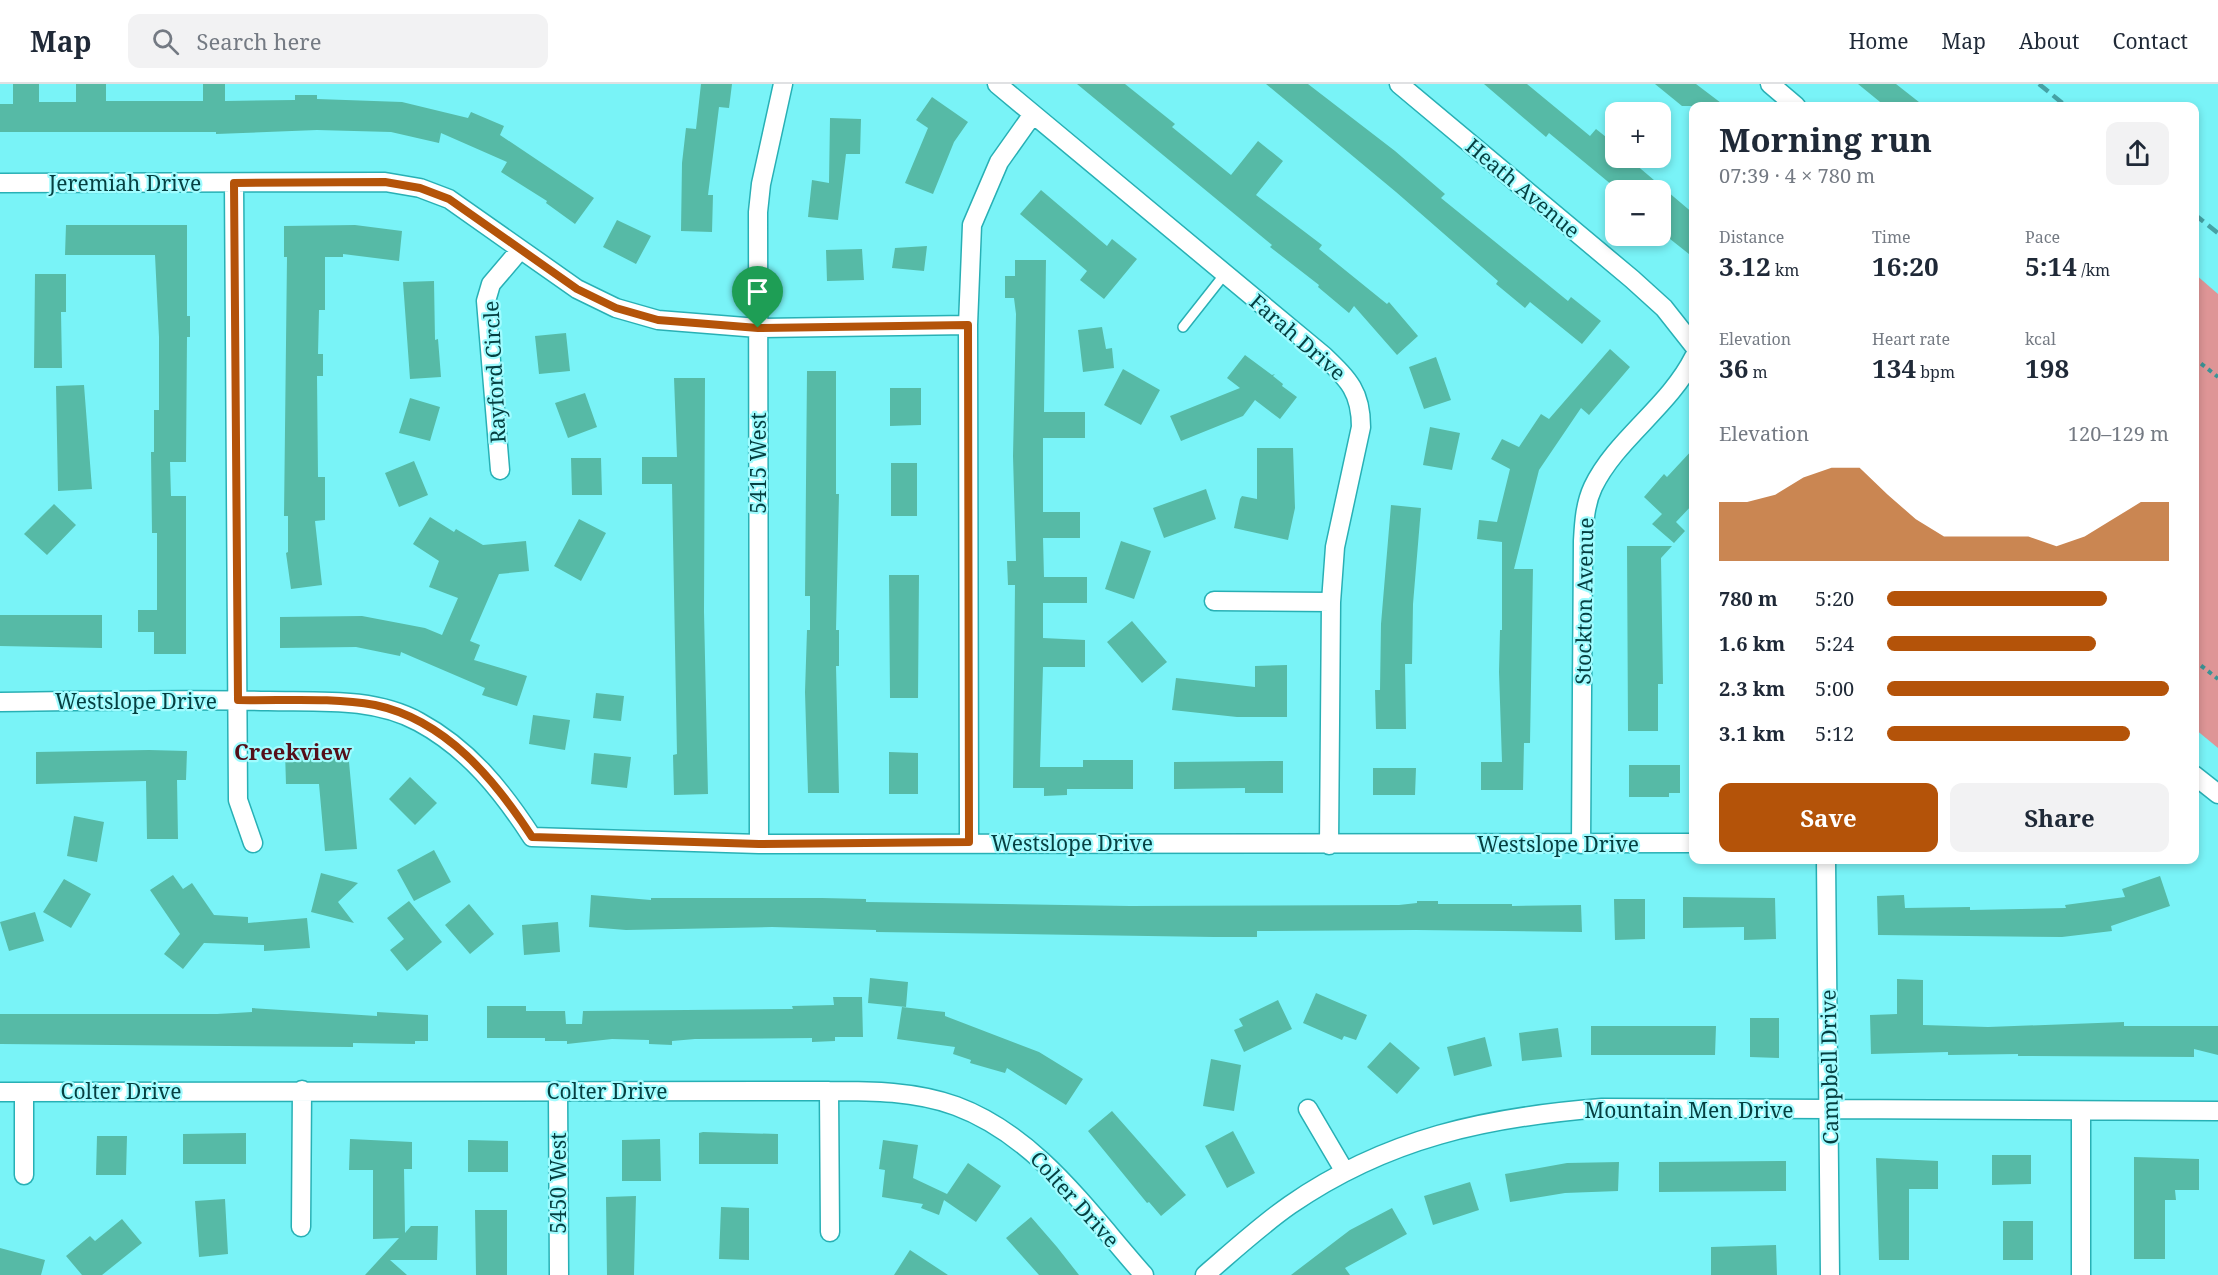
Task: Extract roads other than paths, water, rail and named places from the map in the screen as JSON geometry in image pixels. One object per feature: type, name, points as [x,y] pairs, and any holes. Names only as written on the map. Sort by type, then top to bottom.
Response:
[{"type":"street","name":"5415 West","points":[[759,844],[758,328],[761,184],[783,84]]},
{"type":"street","name":"Farah Drive","points":[[997,84],[1337,368],[1354,387],[1361,407],[1360,436],[1335,547],[1331,602],[1329,845]]},
{"type":"street","name":"Heath Avenue","points":[[1399,84],[1632,279],[1664,308],[1689,340]]},
{"type":"street","points":[[1770,84],[1792,102]]},
{"type":"street","points":[[969,842],[968,325],[972,225],[999,162],[1033,114]]},
{"type":"street","name":"Jeremiah Drive","points":[[0,183],[385,182],[420,188],[449,199],[577,289],[616,308],[658,320],[758,328],[968,325]]},
{"type":"street","points":[[234,183],[238,800],[253,843]]},
{"type":"street","name":"Rayford Circle","points":[[500,470],[486,301],[491,284],[520,250]]},
{"type":"street","name":"Stockton Avenue","points":[[1581,844],[1582,541],[1585,511],[1593,488],[1605,467],[1682,380],[1689,367]]},
{"type":"street","points":[[1214,601],[1331,602]]},
{"type":"street","name":"Westslope Drive","points":[[0,702],[238,700],[375,705],[418,721],[467,754],[503,793],[532,837],[759,844],[1689,843]]},
{"type":"street","points":[[2199,782],[2218,794]]},
{"type":"street","name":"Campbell Drive","points":[[1826,864],[1830,1275]]},
{"type":"street","points":[[301,1227],[302,1090]]},
{"type":"street","points":[[829,1090],[830,1232]]},
{"type":"street","name":"Colter Drive","points":[[0,1092],[829,1090],[881,1091],[920,1096],[954,1105],[992,1122],[1020,1140],[1045,1163],[1144,1275]]},
{"type":"street","name":"5450 West","points":[[558,1091],[559,1275]]},
{"type":"street","points":[[24,1092],[24,1175]]},
{"type":"street","points":[[1308,1108],[1345,1172]]},
{"type":"street","name":"Mountain Men Drive","points":[[1205,1275],[1290,1205],[1345,1172],[1409,1144],[1454,1130],[1529,1114],[1602,1108],[2218,1111]]},
{"type":"street","points":[[2081,1111],[2081,1275]]},
{"type":"lane","points":[[1184,327],[1224,274]]},
{"type":"railway","points":[[2039,84],[2061,102]]},
{"type":"railway","points":[[2199,218],[2218,233]]},
{"type":"district","name":"Creekview","points":[[293,751]]}]
